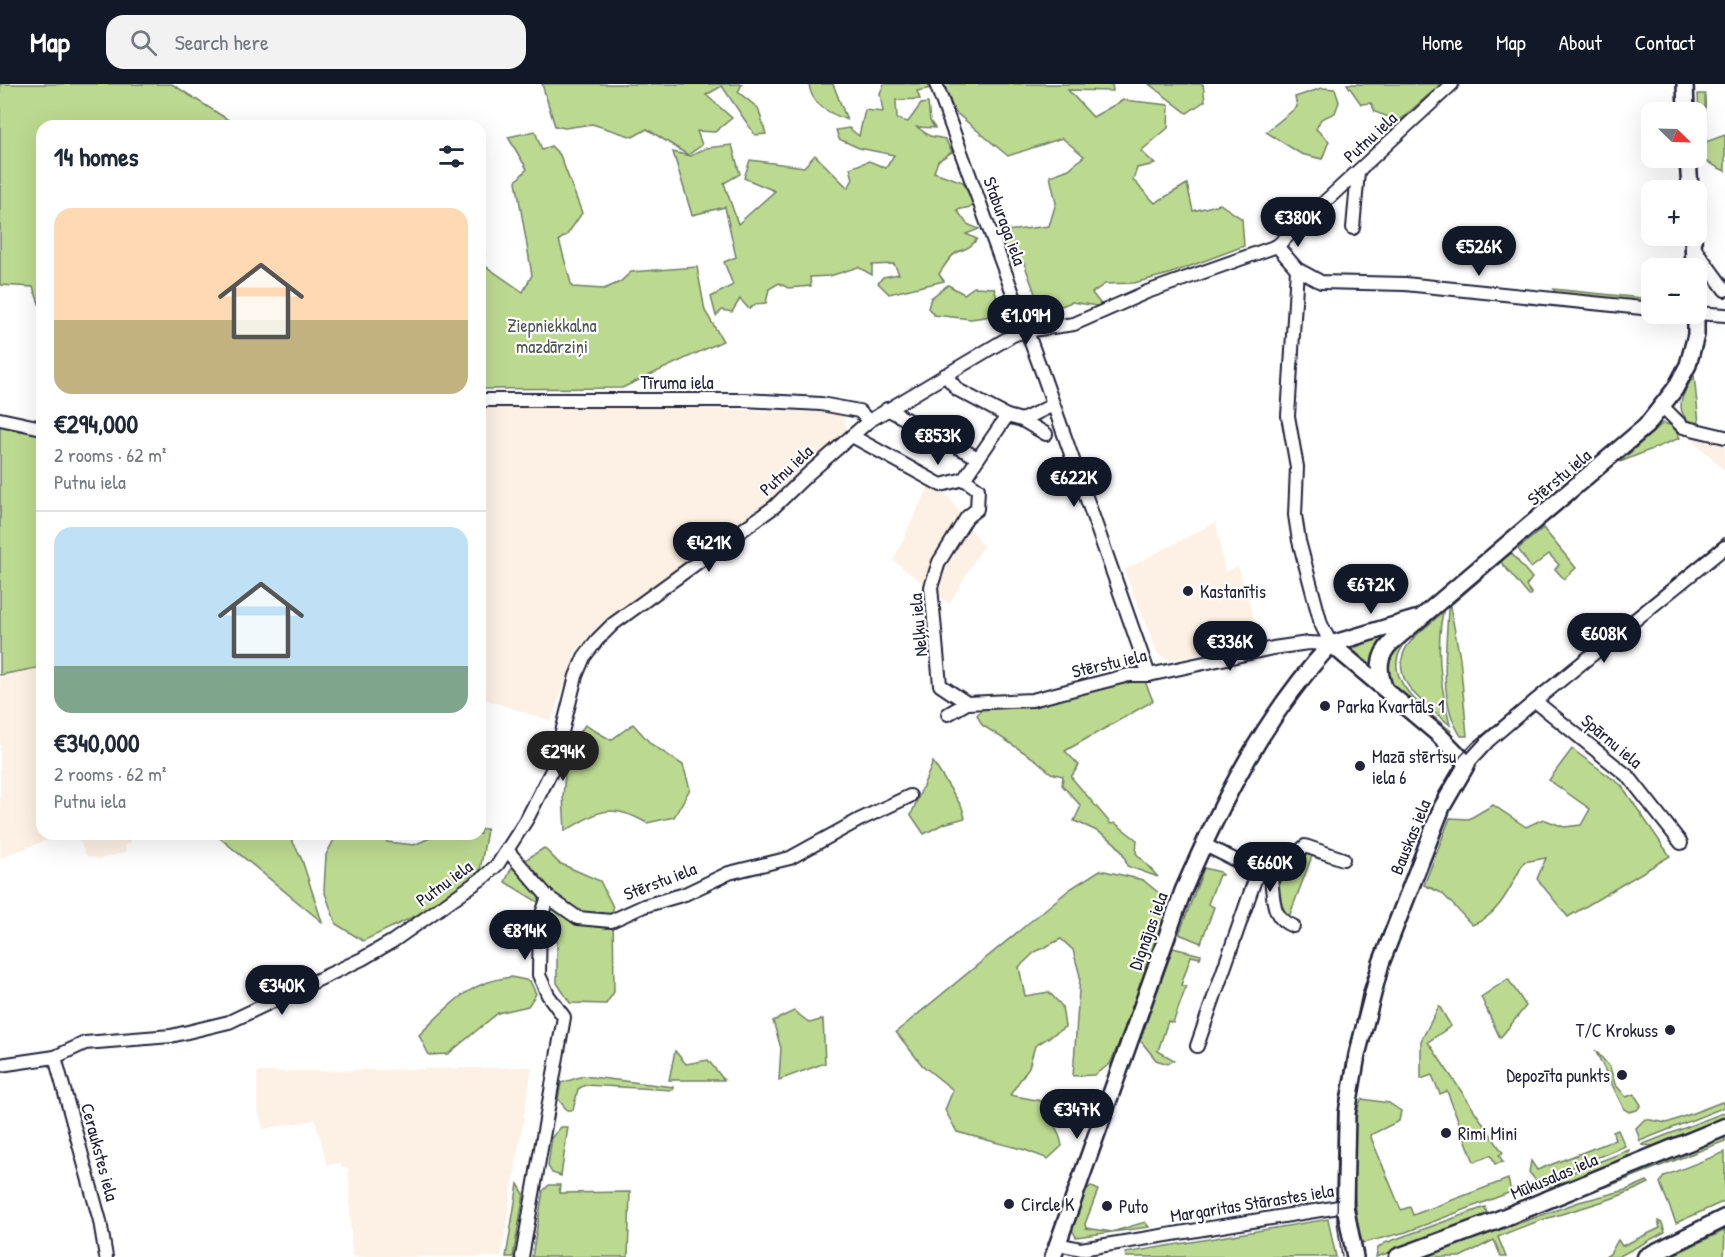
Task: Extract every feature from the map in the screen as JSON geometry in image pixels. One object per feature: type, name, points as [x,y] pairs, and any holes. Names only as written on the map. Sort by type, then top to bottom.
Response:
[{"type":"highway","name":"Mūkusalas iela","points":[[1398,1257],[1493,1222],[1725,1127]]},
{"type":"highway","points":[[1646,1257],[1725,1218]]},
{"type":"main road","points":[[1685,84],[1686,102]]},
{"type":"main road","name":"Stērstu iela","points":[[1384,687],[1379,666],[1383,653],[1420,617],[1613,457],[1663,407],[1688,365],[1696,335],[1696,324]]},
{"type":"main road","name":"Stērstu iela","points":[[1331,644],[1420,617]]},
{"type":"main road","points":[[1331,644],[1439,735],[1467,764]]},
{"type":"main road","name":"Dignājas iela","points":[[1055,1250],[1183,891],[1203,844],[1232,783],[1275,713],[1331,644]]},
{"type":"main road","name":"Bauskas iela","points":[[1355,1257],[1346,1206],[1349,1094],[1381,963],[1442,807],[1467,764]]},
{"type":"street","name":"Staburaga iela","points":[[936,84],[1149,675]]},
{"type":"street","name":"Putnu iela","points":[[0,1065],[55,1057],[85,1043],[171,1036],[202,1031],[251,1014],[393,941],[484,877],[507,850],[527,819],[553,768],[576,675],[584,657],[613,624],[774,507],[869,421],[1012,335],[1074,324],[1148,292],[1277,246],[1452,84]]},
{"type":"street","points":[[1353,228],[1359,172]]},
{"type":"street","points":[[1277,246],[1297,269],[1321,282],[1413,285],[1641,308]]},
{"type":"street","points":[[1696,246],[1725,290]]},
{"type":"street","points":[[1297,269],[1288,416],[1297,467],[1295,514],[1299,541],[1322,624],[1331,644]]},
{"type":"street","points":[[1707,314],[1725,315]]},
{"type":"street","points":[[945,375],[958,390],[1046,434]]},
{"type":"street","name":"Tīruma iela","points":[[486,400],[732,400],[810,403],[845,406],[859,411],[869,421]]},
{"type":"street","points":[[1022,420],[1053,405]]},
{"type":"street","points":[[1663,407],[1683,427],[1725,437]]},
{"type":"street","points":[[887,409],[978,458]]},
{"type":"street","points":[[852,435],[941,485],[964,479],[1007,416]]},
{"type":"street","points":[[0,419],[36,427]]},
{"type":"street","name":"Neļķu iela","points":[[964,479],[978,489],[980,501],[977,509],[967,518],[939,562],[931,587],[940,685],[967,703]]},
{"type":"street","name":"Bauskas iela","points":[[1467,764],[1488,741],[1535,701],[1725,547]]},
{"type":"street","name":"Stērstu iela","points":[[948,714],[967,703],[1032,700],[1129,675],[1149,675],[1273,648],[1308,643],[1331,644]]},
{"type":"street","name":"Spārnu iela","points":[[1535,701],[1629,777],[1681,843]]},
{"type":"street","name":"Stērstu iela","points":[[507,850],[548,897],[578,918],[611,921],[644,906],[686,894],[729,873],[798,855],[859,820],[910,796]]},
{"type":"street","points":[[1203,844],[1271,879],[1278,917],[1293,926]]},
{"type":"street","points":[[1271,879],[1305,846],[1343,859]]},
{"type":"street","points":[[1197,1046],[1258,871]]},
{"type":"street","points":[[522,1257],[564,1017],[548,995],[539,975],[540,919],[548,897]]},
{"type":"street","name":"Ceraukstes iela","points":[[55,1057],[100,1221],[106,1257]]},
{"type":"street","name":"Margaritas Stārastes iela","points":[[1055,1250],[1081,1249],[1346,1206]]},
{"type":"shaded area","points":[[486,408],[691,408],[843,414],[848,433],[777,496],[605,622],[575,654],[551,721],[486,700]]},
{"type":"shaded area","points":[[1701,437],[1725,444],[1725,471],[1693,439]]},
{"type":"shaded area","points":[[929,486],[949,497],[983,546],[949,604],[893,560]]},
{"type":"shaded area","name":"Kastanītis","points":[[1216,522],[1225,572],[1238,566],[1260,640],[1170,661],[1158,654],[1124,570]]},
{"type":"shaded area","points":[[36,669],[36,840],[47,840],[0,858],[0,677]]},
{"type":"shaded area","points":[[79,840],[130,840],[131,843],[124,846],[127,852],[99,859],[86,856]]},
{"type":"shaded area","points":[[532,1067],[501,1257],[352,1257],[348,1168],[341,1167],[341,1163],[327,1165],[315,1120],[263,1129],[257,1107],[257,1072]]},
{"type":"green space","points":[[0,84],[172,84],[229,120],[36,120],[36,295],[33,287],[0,285]]},
{"type":"green space","points":[[542,84],[742,84],[738,92],[758,108],[766,134],[755,135],[722,86],[706,95],[732,118],[715,132],[697,131],[702,145],[688,155],[647,129],[633,137],[592,124],[565,128],[555,126]]},
{"type":"green space","points":[[809,84],[833,84],[847,120],[817,103]]},
{"type":"green space","points":[[884,84],[931,84],[932,88],[917,91],[920,99],[896,100],[897,119],[908,122],[921,104],[928,103],[930,121],[935,128],[917,127],[930,136],[945,139],[952,152],[938,161],[934,172],[963,182],[975,206],[957,210],[967,224],[979,229],[966,234],[977,239],[970,247],[956,253],[949,260],[939,274],[944,281],[889,294],[878,283],[883,277],[899,274],[894,264],[872,265],[872,275],[858,267],[830,276],[810,277],[811,286],[788,288],[779,283],[769,289],[766,303],[756,304],[749,309],[740,299],[732,312],[722,310],[716,316],[711,297],[733,285],[724,262],[736,257],[725,207],[692,215],[673,152],[691,156],[706,148],[732,145],[740,174],[724,183],[738,224],[775,191],[744,178],[750,160],[804,167],[815,155],[848,188],[853,179],[850,168],[869,161],[886,168],[894,155],[859,148],[839,139],[836,130],[849,128],[859,136],[865,110],[883,112],[880,93]]},
{"type":"green space","points":[[944,84],[1112,84],[1113,91],[1068,90],[1093,117],[1123,100],[1169,105],[1168,128],[1141,151],[1155,164],[1137,168],[1133,180],[1155,203],[1187,184],[1193,211],[1220,204],[1242,219],[1244,246],[1169,274],[1134,283],[1105,284],[1092,293],[1103,307],[1072,302],[1042,313],[1024,263],[1002,248],[998,232],[1049,226],[1056,203],[1050,176],[1069,169],[1084,156],[1062,138],[1008,156],[954,111]]},
{"type":"green space","points":[[1149,84],[1203,84],[1205,101],[1187,113]]},
{"type":"green space","points":[[1347,84],[1441,84],[1399,121],[1375,112],[1371,103],[1361,104]]},
{"type":"green space","points":[[1322,88],[1335,89],[1339,102],[1335,113],[1321,119],[1316,129],[1329,141],[1322,159],[1301,154],[1266,132],[1297,107],[1295,97]]},
{"type":"green space","points":[[1698,94],[1705,94],[1705,102],[1698,102]]},
{"type":"green space","name":"Ziepniekkalna mazdārziņi","points":[[535,131],[542,150],[551,146],[560,155],[582,213],[567,235],[559,240],[572,287],[604,289],[620,282],[631,272],[697,267],[705,311],[723,341],[622,388],[486,389],[486,266],[523,292],[532,275],[516,181],[527,169],[508,137]]},
{"type":"green space","points":[[1725,135],[1725,171],[1707,162],[1707,142]]},
{"type":"green space","points":[[948,285],[964,294],[974,287],[994,288],[999,305],[992,316],[971,319],[934,315],[928,308],[931,298]]},
{"type":"green space","points":[[1553,289],[1641,298],[1641,303],[1556,293]]},
{"type":"green space","points":[[1694,375],[1699,423],[1693,424],[1686,419],[1681,407],[1683,394]]},
{"type":"green space","points":[[1663,423],[1673,426],[1680,438],[1620,462]]},
{"type":"green space","points":[[0,424],[21,431],[36,432],[36,668],[0,675]]},
{"type":"green space","points":[[1543,528],[1576,568],[1564,579],[1555,569],[1559,565],[1549,554],[1531,568],[1518,549]]},
{"type":"green space","points":[[1511,553],[1532,578],[1526,586],[1532,594],[1529,596],[1501,562],[1450,606],[1460,658],[1467,736],[1461,736],[1454,722],[1446,690],[1445,657],[1448,608],[1450,605]]},
{"type":"green space","points":[[1443,612],[1439,655],[1450,725],[1415,694],[1403,675],[1401,664],[1404,652],[1411,641]]},
{"type":"green space","points":[[1423,626],[1403,646],[1397,659],[1397,671],[1410,695],[1451,731],[1448,735],[1392,687],[1387,677],[1391,652]]},
{"type":"green space","points":[[1389,636],[1373,667],[1351,649]]},
{"type":"green space","points":[[1129,679],[1144,679],[1153,701],[1065,751],[1079,765],[1071,777],[1111,824],[1115,823],[1137,840],[1136,853],[1158,877],[1127,866],[1120,849],[1107,837],[1074,821],[1081,806],[1062,785],[1063,776],[1051,773],[1036,760],[982,725],[977,715],[986,704],[1034,706]]},
{"type":"green space","points":[[633,724],[651,744],[683,765],[690,789],[674,817],[647,823],[623,813],[605,812],[587,818],[565,831],[563,796],[567,751],[585,725],[611,740]]},
{"type":"green space","points":[[1572,749],[1621,785],[1670,856],[1568,917],[1537,879],[1546,858],[1524,862],[1497,907],[1490,915],[1472,925],[1442,893],[1424,885],[1450,818],[1469,819],[1493,805],[1526,827],[1543,819],[1564,827],[1581,825],[1590,809],[1549,780]]},
{"type":"green space","points":[[933,762],[962,807],[965,818],[943,824],[924,834],[911,815]]},
{"type":"green space","points":[[222,840],[292,840],[302,860],[322,922]]},
{"type":"green space","points":[[334,840],[386,840],[387,842],[414,845],[425,840],[485,840],[480,871],[438,905],[363,941],[336,924],[324,890],[326,855]]},
{"type":"green space","points":[[544,848],[559,863],[600,881],[613,907],[614,992],[606,1004],[570,1003],[557,983],[557,936],[547,915],[538,902],[505,882],[511,869]]},
{"type":"green space","points":[[1307,854],[1319,858],[1319,859],[1312,856],[1289,917],[1298,922],[1281,914],[1277,885]]},
{"type":"green space","points":[[1204,868],[1220,872],[1222,875],[1219,875],[1208,904],[1214,907],[1201,943],[1179,934]]},
{"type":"green space","points":[[1100,870],[1143,880],[1165,898],[1166,918],[1146,978],[1110,1064],[1094,1075],[1073,1076],[1080,976],[1073,950],[1061,939],[1035,952],[1019,967],[1025,996],[1049,992],[1062,1006],[1065,1027],[1035,1046],[1029,1067],[1010,1095],[1041,1101],[1062,1146],[1048,1159],[1025,1150],[957,1132],[945,1110],[953,1090],[922,1065],[896,1032],[1070,889]]},
{"type":"green space","points":[[1173,948],[1201,955],[1200,958],[1191,956],[1181,985],[1186,987],[1173,1023],[1168,1021],[1158,1051],[1174,1060],[1168,1064],[1156,1060],[1140,1040]]},
{"type":"green space","points":[[511,977],[530,981],[536,994],[528,1006],[498,1013],[448,1054],[429,1055],[419,1035],[440,1014],[470,990],[482,984]]},
{"type":"green space","points":[[1508,979],[1526,1006],[1500,1038],[1481,997]]},
{"type":"green space","points":[[1439,1006],[1451,1026],[1428,1042],[1503,1153],[1499,1155],[1503,1162],[1495,1164],[1491,1155],[1474,1162],[1447,1091],[1440,1094],[1432,1075],[1421,1079],[1421,1041]]},
{"type":"green space","points":[[794,1011],[810,1023],[823,1019],[825,1063],[779,1080],[781,1048],[773,1021]]},
{"type":"green space","points":[[1595,1050],[1610,1067],[1615,1084],[1626,1097],[1634,1094],[1641,1105],[1637,1110],[1629,1112],[1624,1109]]},
{"type":"green space","points":[[675,1051],[686,1064],[708,1060],[724,1080],[669,1080]]},
{"type":"green space","points":[[583,1076],[673,1087],[673,1090],[585,1085],[578,1089],[573,1110],[567,1110],[558,1099],[561,1083]]},
{"type":"green space","points":[[1362,1099],[1389,1103],[1401,1111],[1399,1121],[1370,1135],[1401,1210],[1410,1207],[1413,1215],[1508,1179],[1511,1192],[1406,1232],[1363,1243],[1359,1233],[1354,1170],[1356,1124]]},
{"type":"green space","points":[[1722,1102],[1725,1107],[1640,1141],[1636,1128],[1645,1119],[1667,1123]]},
{"type":"green space","points":[[1725,1112],[1725,1117],[1653,1146],[1641,1145]]},
{"type":"green space","points":[[561,1127],[568,1127],[561,1176],[552,1173],[548,1166],[552,1137]]},
{"type":"green space","points":[[1618,1130],[1625,1146],[1537,1182],[1529,1172],[1531,1161],[1537,1170],[1615,1140],[1613,1132]]},
{"type":"green space","points":[[1725,1137],[1725,1141],[1597,1189]]},
{"type":"green space","points":[[1629,1150],[1627,1157],[1553,1187],[1540,1185]]},
{"type":"green space","points":[[1725,1152],[1725,1201],[1676,1223],[1660,1183],[1664,1176]]},
{"type":"green space","points":[[1647,1181],[1649,1183],[1631,1191],[1535,1222],[1498,1237],[1506,1257],[1501,1257],[1494,1240],[1460,1257],[1423,1257],[1579,1202],[1626,1190]]},
{"type":"green space","points":[[518,1184],[524,1194],[513,1257],[506,1257]]},
{"type":"green space","points":[[549,1185],[560,1185],[559,1193],[630,1192],[628,1257],[532,1257],[543,1191]]},
{"type":"green space","points":[[1091,1186],[1098,1190],[1085,1224],[1086,1228],[1112,1232],[1145,1222],[1149,1227],[1076,1237],[1071,1228],[1084,1192]]},
{"type":"green space","points":[[1485,1207],[1487,1213],[1476,1222],[1376,1257],[1378,1248],[1385,1243]]},
{"type":"green space","points":[[1328,1219],[1336,1257],[1126,1257],[1125,1253]]},
{"type":"green space","points":[[1658,1221],[1662,1223],[1665,1232],[1618,1257],[1605,1257],[1610,1254],[1618,1240],[1622,1246],[1660,1228]]},
{"type":"green space","points":[[1725,1230],[1724,1257],[1669,1257],[1673,1255]]},
{"type":"tram line","points":[[1342,1257],[1337,1221],[1339,1105],[1362,994],[1373,959],[1438,794],[1460,757],[1473,743],[1725,537]]},
{"type":"place","name":"Kastanītis","points":[[1188,591]]},
{"type":"place","name":"Parka Kvartāls 1","points":[[1325,706]]},
{"type":"place","name":"Mazā stērtsu iela 6","points":[[1360,766]]},
{"type":"place","name":"T/C Krokuss","points":[[1670,1030]]},
{"type":"place","name":"Depozīta punkts","points":[[1622,1075]]},
{"type":"place","name":"Rimi Mini","points":[[1446,1133]]},
{"type":"place","name":"Circle K","points":[[1009,1204]]},
{"type":"place","name":"Puto","points":[[1107,1206]]}]
